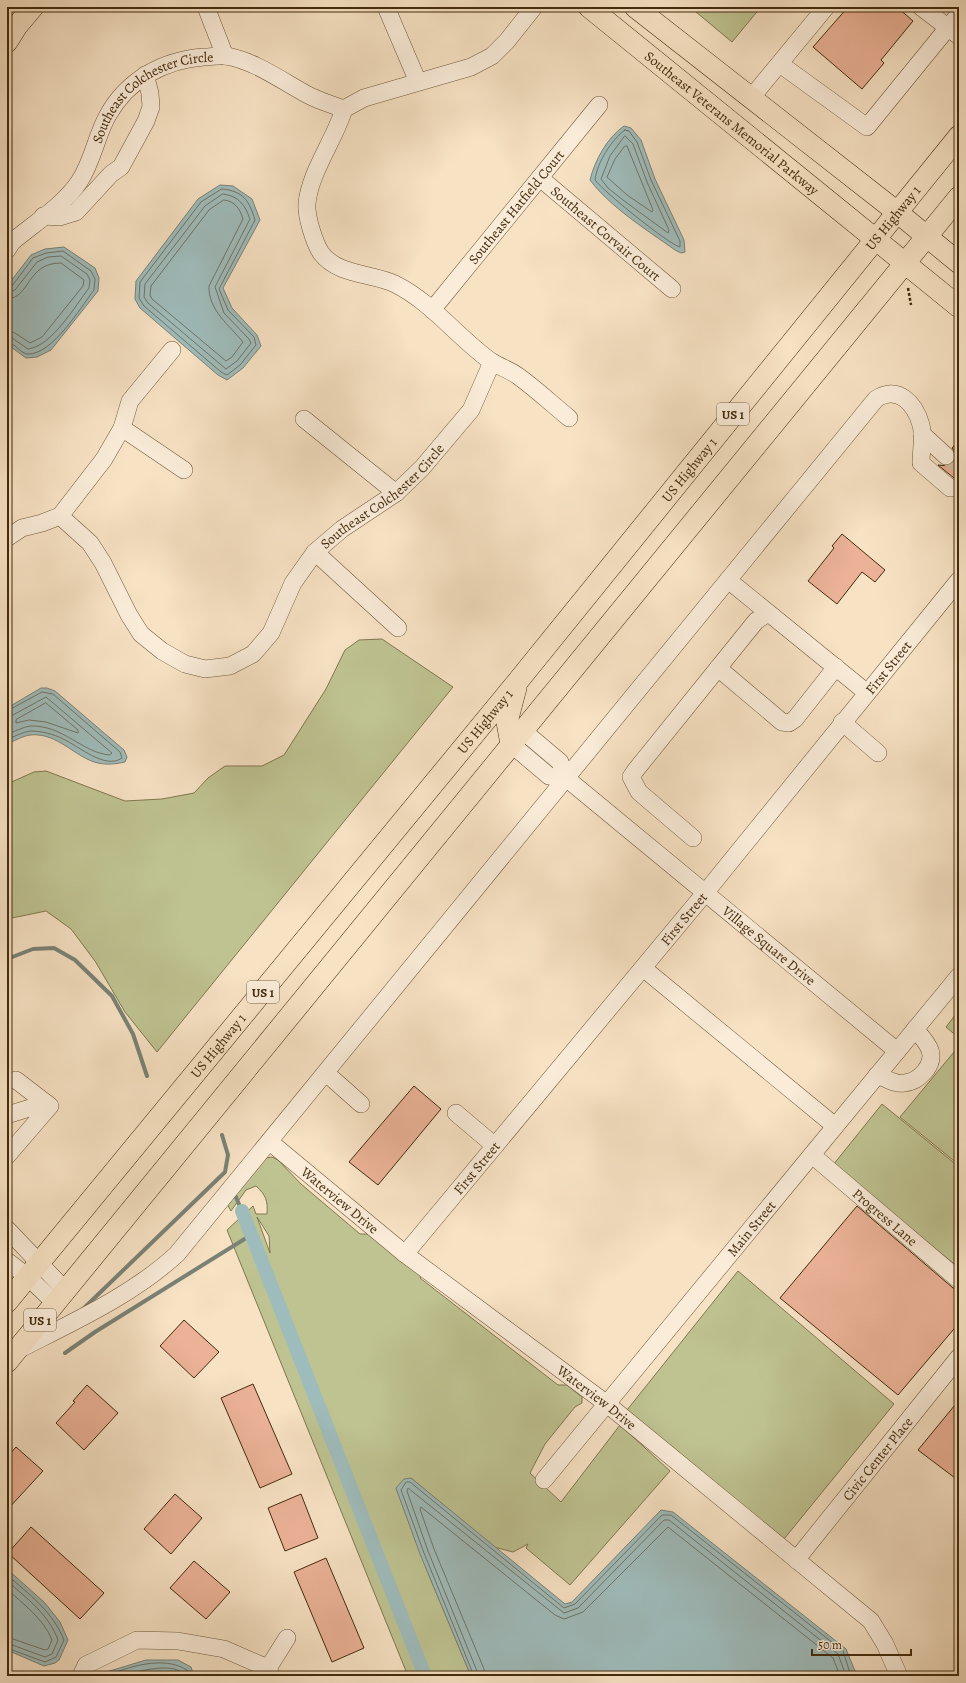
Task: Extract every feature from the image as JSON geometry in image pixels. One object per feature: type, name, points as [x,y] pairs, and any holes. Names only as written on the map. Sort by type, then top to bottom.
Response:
[{"type":"main road","points":[[7,42],[17,26],[33,7]]},
{"type":"main road","name":"Southeast Veterans Memorial Parkway","points":[[589,7],[906,262],[959,307]]},
{"type":"main road","points":[[635,7],[897,212],[959,263]]},
{"type":"main road","name":"US Highway 1","points":[[7,1302],[518,681],[959,136]]},
{"type":"main road","name":"US 1","points":[[12,1356],[959,197]]},
{"type":"main road","points":[[517,737],[507,722],[518,681]]},
{"type":"street","points":[[206,7],[225,56]]},
{"type":"street","points":[[386,7],[418,82]]},
{"type":"street","points":[[534,7],[507,41],[492,56],[471,67],[364,98],[344,109],[338,127],[313,178],[307,204],[310,226],[322,253],[338,266],[357,274],[395,284],[432,310],[492,362],[517,375],[569,418]]},
{"type":"street","points":[[751,98],[826,7]]},
{"type":"street","points":[[922,7],[954,32]]},
{"type":"street","points":[[780,64],[867,127],[954,32],[959,14]]},
{"type":"street","name":"Southeast Colchester Circle","points":[[7,250],[12,242],[63,201],[79,183],[88,166],[108,116],[123,95],[145,75],[159,67],[190,58],[225,56],[259,67],[312,97],[344,109]]},
{"type":"street","points":[[43,216],[60,217],[76,212],[106,178],[121,167],[146,121],[151,107],[150,93],[145,75]]},
{"type":"street","name":"Southeast Hatfield Court","points":[[432,310],[599,105]]},
{"type":"street","points":[[88,166],[106,178]]},
{"type":"street","name":"Southeast Corvair Court","points":[[540,178],[672,289]]},
{"type":"street","points":[[7,538],[22,528],[42,523],[60,516],[104,459],[122,428],[130,401],[172,350]]},
{"type":"street","name":"Southeast Colchester Circle","points":[[60,516],[90,544],[103,563],[129,615],[141,634],[162,650],[185,664],[205,669],[230,666],[253,654],[271,633],[293,583],[315,552],[342,529],[396,492],[422,468],[471,410],[492,362]]},
{"type":"street","points":[[12,1356],[91,1312],[162,1268],[177,1254],[876,399],[885,393],[898,394],[910,403],[922,430],[946,456]]},
{"type":"street","points":[[304,419],[396,492]]},
{"type":"street","points":[[122,428],[184,470]]},
{"type":"street","points":[[922,430],[921,463],[950,488],[959,488]]},
{"type":"street","points":[[315,552],[398,628]]},
{"type":"street","points":[[728,580],[866,692]]},
{"type":"street","name":"First Street","points":[[405,1254],[705,893],[866,692],[959,580]]},
{"type":"street","points":[[693,838],[639,792],[632,777],[635,771],[756,621],[768,612]]},
{"type":"street","points":[[718,668],[782,722],[789,722],[795,719],[836,667]]},
{"type":"street","points":[[842,722],[878,753]]},
{"type":"street","name":"Village Square Drive","points":[[517,737],[549,776],[566,778],[897,1051]]},
{"type":"street","points":[[643,968],[835,1126]]},
{"type":"street","name":"Main Street","points":[[544,1480],[959,976]]},
{"type":"street","points":[[877,1075],[904,1084],[914,1080],[925,1072],[931,1060],[930,1050],[915,1029]]},
{"type":"street","points":[[326,1073],[362,1104]]},
{"type":"street","points":[[7,1156],[50,1106],[16,1080]]},
{"type":"street","points":[[7,1115],[46,1103]]},
{"type":"street","points":[[456,1113],[495,1146]]},
{"type":"street","name":"Waterview Drive","points":[[270,1142],[405,1254],[607,1404],[871,1621],[885,1644],[899,1676]]},
{"type":"street","name":"Progress Lane","points":[[812,1155],[872,1212],[958,1282]]},
{"type":"street","points":[[7,1229],[33,1270],[60,1296]]},
{"type":"street","points":[[7,1261],[33,1270]]},
{"type":"street","name":"Civic Center Place","points":[[796,1560],[959,1357]]},
{"type":"street","points":[[81,1676],[86,1666],[137,1640],[178,1641],[205,1645],[234,1653],[263,1666],[269,1673],[287,1638]]},
{"type":"path","points":[[908,284],[911,306]]},
{"type":"green space","points":[[690,7],[761,7],[732,42]]},
{"type":"green space","points":[[382,639],[453,687],[157,1052],[125,1012],[95,961],[71,929],[46,911],[7,919],[7,784],[34,772],[46,771],[125,801],[162,799],[194,793],[208,778],[225,766],[262,766],[284,755],[326,689],[345,650],[359,640]]},
{"type":"green space","points":[[959,1010],[959,1038],[946,1027]]},
{"type":"green space","points":[[959,1046],[959,1165],[900,1117]]},
{"type":"green space","points":[[882,1104],[959,1167],[959,1268],[833,1165]]},
{"type":"green space","points":[[272,1157],[278,1160],[301,1184],[360,1234],[372,1234],[421,1274],[420,1278],[558,1385],[567,1385],[582,1397],[582,1403],[575,1407],[545,1444],[530,1473],[561,1502],[620,1425],[670,1471],[570,1585],[526,1548],[528,1544],[513,1552],[494,1547],[411,1478],[396,1488],[430,1578],[471,1676],[408,1676],[227,1230],[253,1206],[256,1214],[267,1214],[266,1198],[256,1186],[246,1190],[231,1211],[226,1202],[264,1158]],"holes":[[[257,1217],[269,1236],[270,1253]]]},
{"type":"green space","points":[[738,1271],[894,1404],[784,1539],[627,1410]]},
{"type":"water","points":[[624,126],[631,128],[641,140],[655,179],[684,240],[685,252],[681,253],[675,250],[618,209],[590,180],[602,150],[612,137]]},
{"type":"water","points":[[220,185],[233,186],[252,199],[260,220],[223,288],[232,308],[257,335],[261,346],[243,368],[227,380],[218,375],[140,308],[135,299],[136,281],[198,199]]},
{"type":"water","points":[[64,247],[95,268],[99,278],[98,291],[51,350],[37,357],[26,358],[7,344],[7,286],[31,255],[45,249]]},
{"type":"water","points":[[41,688],[47,688],[55,691],[124,750],[127,757],[125,762],[112,764],[98,763],[82,756],[58,741],[40,735],[21,737],[7,744],[7,708]]},
{"type":"water","points":[[411,1478],[565,1604],[572,1602],[661,1510],[673,1512],[846,1649],[855,1671],[855,1676],[471,1676],[420,1554],[396,1488],[404,1479]]},
{"type":"water","points":[[7,1569],[45,1603],[60,1622],[68,1640],[59,1660],[55,1663],[44,1666],[7,1650]]},
{"type":"water","points":[[146,1660],[178,1660],[191,1667],[194,1676],[93,1676]]},
{"type":"building","points":[[848,7],[897,7],[913,21],[881,60],[884,63],[862,89],[813,47]]},
{"type":"building","points":[[959,440],[959,476],[954,478],[938,465],[949,466],[954,462],[956,453],[952,448]]},
{"type":"building","points":[[842,534],[885,570],[875,582],[862,572],[837,604],[808,581],[834,548],[832,546]]},
{"type":"building","points":[[414,1086],[441,1109],[378,1185],[349,1162]]},
{"type":"building","points":[[857,1206],[953,1288],[959,1290],[959,1323],[898,1395],[780,1298]]},
{"type":"building","points":[[184,1320],[219,1352],[194,1378],[160,1346]]},
{"type":"building","points":[[253,1384],[292,1474],[260,1488],[221,1398]]},
{"type":"building","points":[[87,1385],[118,1413],[84,1450],[56,1423],[75,1402],[73,1401]]},
{"type":"building","points":[[959,1400],[959,1481],[918,1450]]},
{"type":"building","points":[[16,1447],[43,1471],[7,1510],[7,1457]]},
{"type":"building","points":[[175,1494],[202,1518],[171,1554],[144,1529]]},
{"type":"building","points":[[301,1494],[318,1538],[285,1551],[268,1508]]},
{"type":"building","points":[[31,1527],[104,1593],[80,1619],[8,1553]]},
{"type":"building","points":[[326,1558],[364,1648],[332,1662],[294,1572]]},
{"type":"building","points":[[194,1561],[230,1592],[206,1619],[170,1588]]},
{"type":"waterway","points":[[7,959],[33,949],[54,948],[75,960],[112,996],[133,1034],[147,1076]]},
{"type":"waterway","points":[[83,1309],[225,1172],[228,1155],[222,1135]]},
{"type":"waterway","points":[[235,1195],[242,1211]]},
{"type":"waterway","points":[[242,1211],[425,1676]]},
{"type":"waterway","points":[[65,1353],[95,1332],[251,1235]]},
{"type":"tunnel","points":[[946,456],[959,465]]}]
